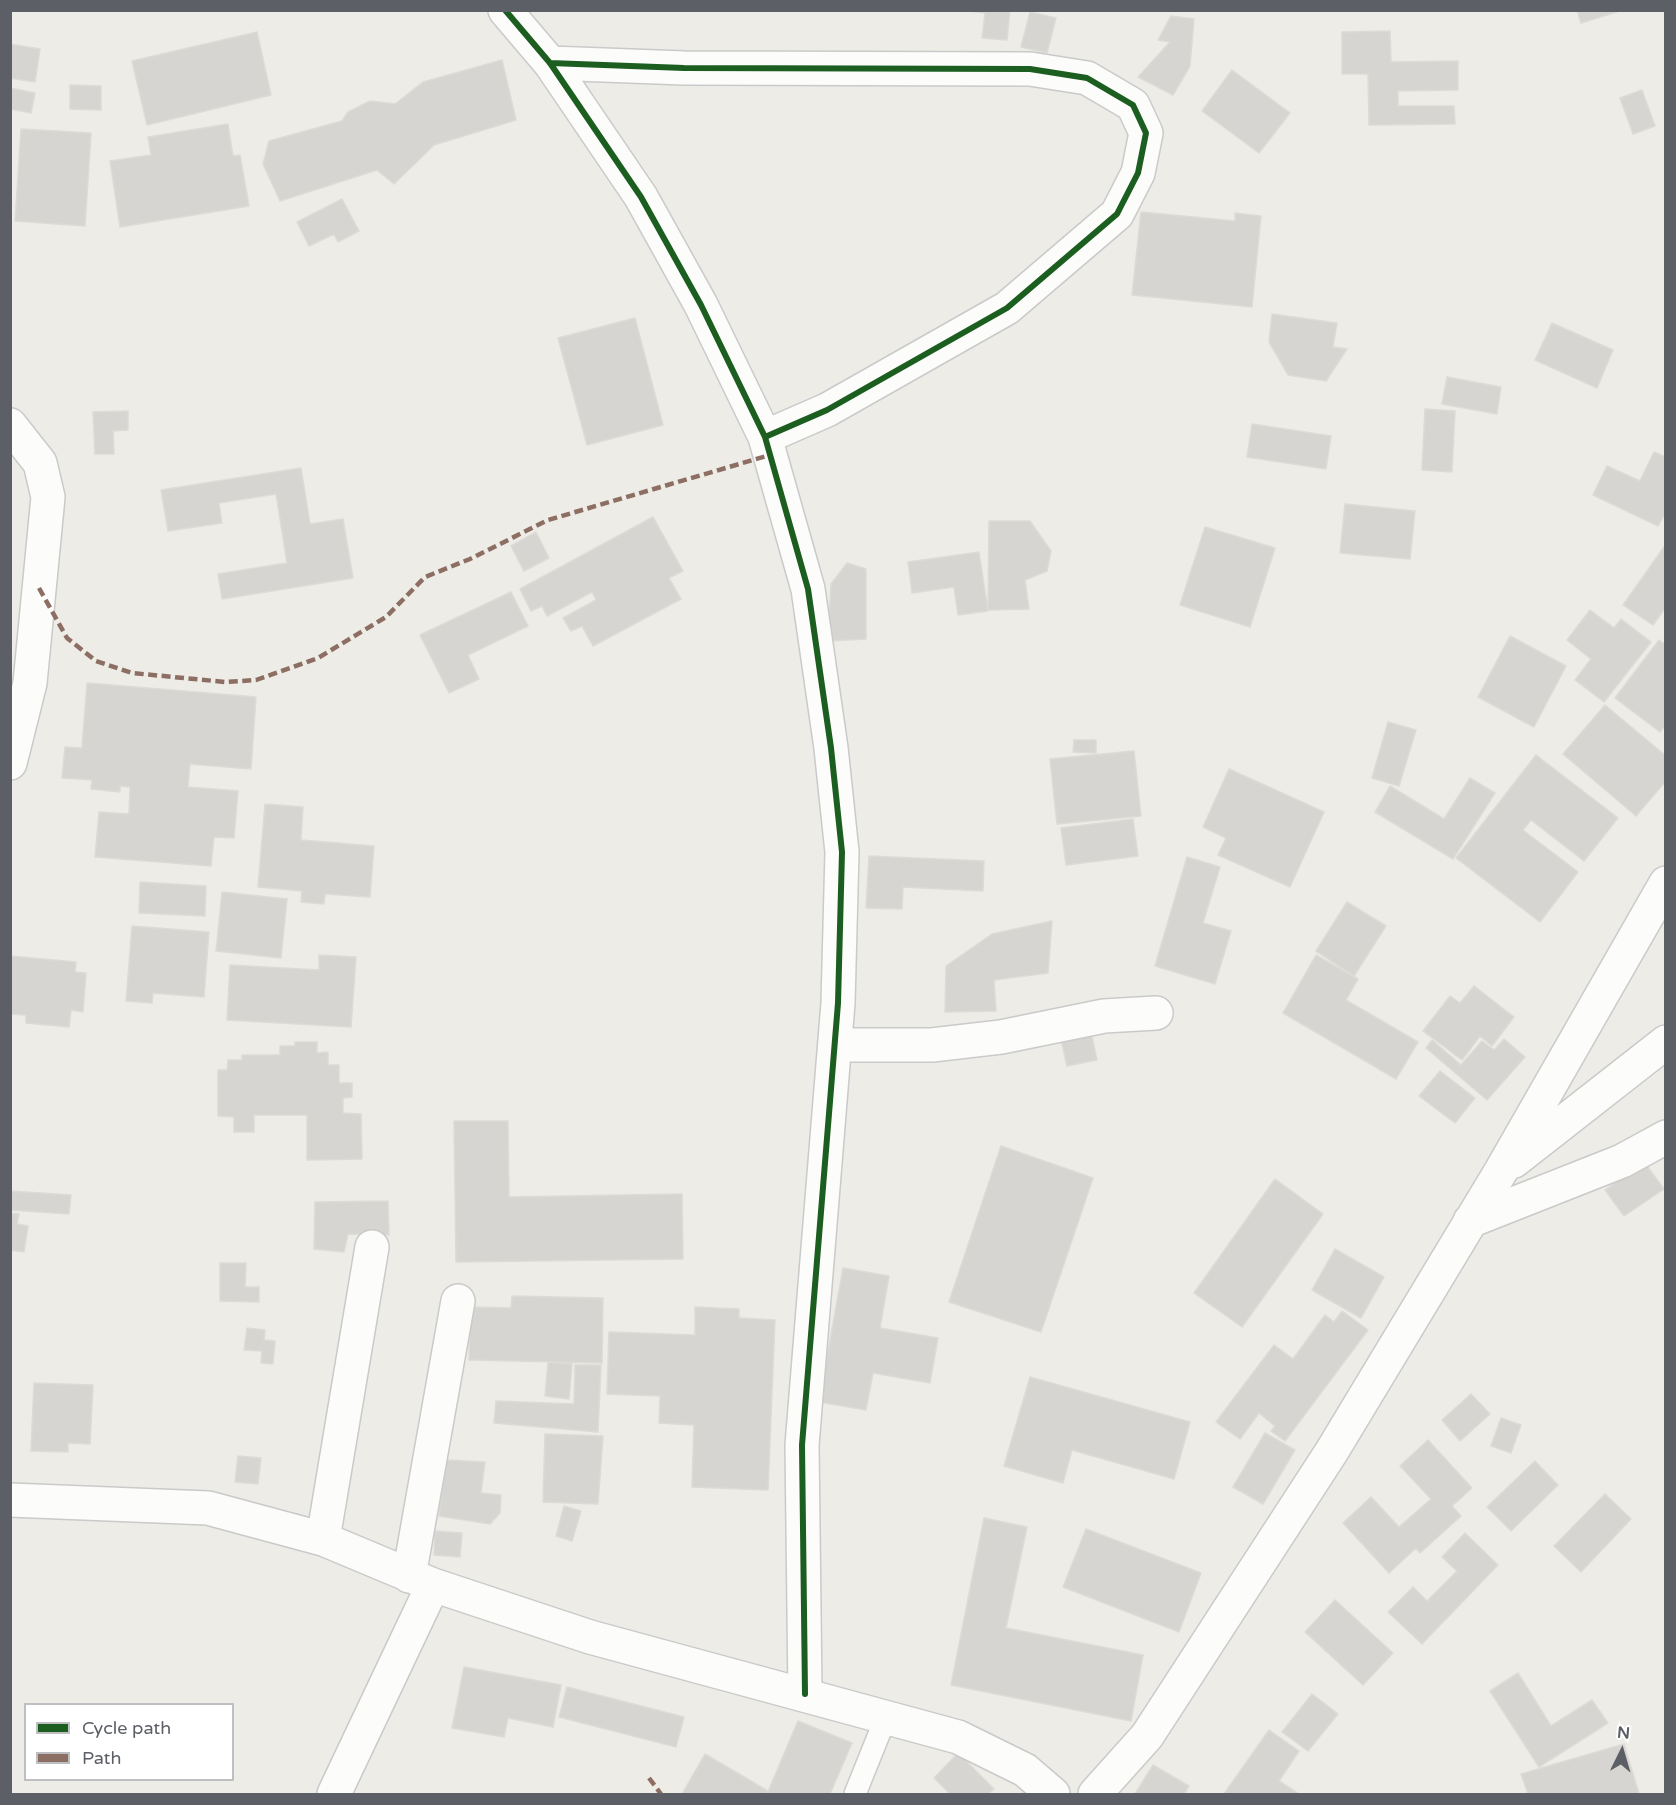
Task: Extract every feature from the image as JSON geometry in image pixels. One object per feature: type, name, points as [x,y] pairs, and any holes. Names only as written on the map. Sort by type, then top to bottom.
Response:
[{"type":"street","points":[[505,10],[550,63],[641,197],[701,305],[765,437],[808,589],[831,748],[842,852],[835,1045],[802,1445],[805,1694]]},
{"type":"street","points":[[550,63],[765,69],[1030,69],[1086,78],[1133,105],[1146,133],[1138,173],[1117,214],[1007,308],[827,410],[765,437]]},
{"type":"street","points":[[10,425],[15,427],[40,462],[48,497],[30,683],[10,763]]},
{"type":"street","points":[[1095,1794],[1147,1736],[1332,1451],[1501,1171],[1665,883]]},
{"type":"street","points":[[835,1045],[932,1046],[1001,1037],[1104,1016],[1156,1013]]},
{"type":"street","points":[[1501,1171],[1665,1042]]},
{"type":"street","points":[[1470,1221],[1622,1161],[1665,1137]]},
{"type":"street","points":[[323,1539],[372,1247]]},
{"type":"street","points":[[333,1794],[421,1580],[458,1301]]},
{"type":"street","points":[[10,1500],[208,1508],[323,1539],[421,1580],[590,1636],[958,1737],[1025,1770],[1053,1794]]},
{"type":"lane","points":[[855,1794],[886,1717]]},
{"type":"building","points":[[1010,10],[1007,40],[982,38],[985,13],[969,11]]},
{"type":"building","points":[[1577,10],[1623,10],[1581,23]]},
{"type":"building","points":[[1030,12],[1056,18],[1047,53],[1021,47]]},
{"type":"building","points":[[1171,16],[1194,19],[1190,66],[1173,95],[1138,77],[1170,42],[1158,40]]},
{"type":"building","points":[[1390,31],[1391,62],[1458,61],[1458,90],[1398,91],[1398,106],[1454,106],[1455,124],[1369,125],[1368,74],[1342,74],[1342,32]]},
{"type":"building","points":[[257,32],[271,95],[147,125],[132,61]]},
{"type":"building","points":[[10,44],[40,49],[35,82],[10,78]]},
{"type":"building","points":[[502,60],[516,120],[434,145],[394,184],[377,170],[280,201],[263,164],[269,141],[342,121],[348,112],[370,101],[395,104],[423,82]]},
{"type":"building","points":[[1232,70],[1290,113],[1259,153],[1202,111]]},
{"type":"building","points":[[70,85],[101,86],[101,110],[70,109]]},
{"type":"building","points":[[10,88],[35,93],[31,113],[10,109]]},
{"type":"building","points":[[1642,90],[1655,126],[1633,134],[1620,98]]},
{"type":"building","points":[[228,124],[233,156],[240,155],[249,206],[120,227],[110,161],[151,155],[148,137]]},
{"type":"building","points":[[21,129],[91,133],[85,226],[15,221]]},
{"type":"building","points":[[342,199],[359,231],[338,242],[334,234],[309,246],[297,222]]},
{"type":"building","points":[[1141,212],[1235,221],[1235,213],[1261,216],[1252,307],[1132,295]]},
{"type":"building","points":[[1272,314],[1337,323],[1333,347],[1347,349],[1326,381],[1288,375],[1269,342]]},
{"type":"building","points":[[635,318],[663,425],[587,445],[558,338]]},
{"type":"building","points":[[1552,323],[1613,350],[1597,388],[1535,360]]},
{"type":"building","points":[[1447,377],[1501,387],[1497,414],[1442,404]]},
{"type":"building","points":[[1425,409],[1455,411],[1452,472],[1422,470]]},
{"type":"building","points":[[128,411],[128,430],[113,431],[114,454],[95,454],[93,412]]},
{"type":"building","points":[[1252,424],[1331,436],[1326,469],[1247,457]]},
{"type":"building","points":[[1654,452],[1666,457],[1666,512],[1658,526],[1593,495],[1607,466],[1640,481]]},
{"type":"building","points":[[301,468],[310,524],[343,519],[353,578],[222,599],[218,574],[287,563],[276,494],[219,503],[222,523],[168,531],[161,490]]},
{"type":"building","points":[[1345,504],[1415,511],[1410,559],[1340,553]]},
{"type":"building","points":[[653,517],[683,571],[669,578],[681,599],[593,646],[582,626],[571,631],[563,618],[596,600],[592,592],[547,616],[542,606],[531,611],[520,589]]},
{"type":"building","points":[[989,521],[1030,521],[1051,551],[1047,571],[1025,580],[1029,609],[988,610]]},
{"type":"building","points":[[1205,527],[1275,548],[1250,627],[1180,605]]},
{"type":"building","points":[[536,532],[549,558],[524,571],[511,546]]},
{"type":"building","points":[[1666,544],[1666,607],[1653,625],[1623,605]]},
{"type":"building","points":[[979,552],[988,611],[958,615],[954,587],[912,593],[908,562]]},
{"type":"building","points":[[847,563],[866,569],[866,639],[828,641],[831,584]]},
{"type":"building","points":[[511,592],[528,626],[468,655],[479,679],[449,693],[420,635]]},
{"type":"building","points":[[1590,610],[1614,628],[1621,619],[1651,642],[1604,702],[1575,680],[1591,659],[1567,640]]},
{"type":"building","points":[[1510,636],[1566,666],[1534,727],[1478,697]]},
{"type":"building","points":[[1659,640],[1666,645],[1666,725],[1660,732],[1615,698]]},
{"type":"building","points":[[87,683],[256,697],[251,769],[190,764],[188,787],[238,791],[234,838],[214,837],[211,866],[95,857],[99,812],[129,814],[130,787],[120,786],[120,792],[91,789],[92,780],[62,778],[65,747],[82,748]]},
{"type":"building","points":[[1605,705],[1666,756],[1666,781],[1636,816],[1563,754]]},
{"type":"building","points":[[1388,722],[1416,730],[1399,786],[1372,778]]},
{"type":"building","points":[[1074,740],[1096,740],[1096,753],[1073,752]]},
{"type":"building","points":[[1134,751],[1141,816],[1057,824],[1050,759]]},
{"type":"building","points":[[1536,755],[1618,818],[1584,861],[1531,820],[1523,830],[1578,872],[1540,922],[1456,858]]},
{"type":"building","points":[[1229,769],[1324,812],[1290,887],[1218,855],[1226,838],[1203,827]]},
{"type":"building","points":[[1470,778],[1495,793],[1453,859],[1375,812],[1390,786],[1444,819]]},
{"type":"building","points":[[265,804],[303,807],[301,840],[374,846],[370,897],[325,894],[324,904],[301,902],[302,891],[258,887]]},
{"type":"building","points":[[1133,819],[1138,856],[1066,865],[1061,828]]},
{"type":"building","points":[[869,856],[984,861],[983,891],[903,887],[902,909],[866,908]]},
{"type":"building","points":[[1187,857],[1220,867],[1203,923],[1231,931],[1215,984],[1155,966]]},
{"type":"building","points":[[140,882],[206,886],[205,916],[139,913]]},
{"type":"building","points":[[222,892],[287,899],[281,958],[216,951]]},
{"type":"building","points":[[1347,902],[1386,926],[1354,976],[1316,951]]},
{"type":"building","points":[[1052,921],[1048,973],[994,980],[996,1011],[945,1012],[946,966],[992,934]]},
{"type":"building","points":[[132,926],[209,932],[204,997],[153,993],[152,1003],[126,1001]]},
{"type":"building","points":[[319,955],[356,957],[351,1027],[227,1020],[230,965],[319,970]]},
{"type":"building","points":[[1316,955],[1358,979],[1346,1000],[1418,1042],[1396,1079],[1283,1013]]},
{"type":"building","points":[[10,956],[76,962],[75,972],[86,973],[83,1012],[71,1010],[69,1027],[26,1023],[26,1015],[10,1014]]},
{"type":"building","points":[[1474,986],[1514,1017],[1492,1046],[1480,1036],[1462,1060],[1423,1031],[1450,996],[1460,1003]]},
{"type":"building","points":[[1090,1028],[1097,1060],[1067,1066],[1060,1035]]},
{"type":"building","points":[[1504,1039],[1525,1057],[1487,1100],[1426,1048],[1432,1040],[1461,1065],[1482,1041],[1494,1050]]},
{"type":"building","points":[[295,1042],[317,1042],[317,1053],[328,1052],[328,1065],[339,1065],[339,1083],[352,1083],[352,1097],[343,1098],[343,1113],[361,1114],[362,1159],[307,1160],[307,1115],[254,1115],[254,1132],[234,1132],[234,1117],[218,1116],[218,1070],[227,1070],[228,1060],[242,1060],[242,1055],[280,1055],[280,1046],[295,1046]]},
{"type":"building","points":[[1440,1071],[1475,1098],[1455,1123],[1419,1096]]},
{"type":"building","points":[[454,1121],[508,1121],[509,1197],[682,1194],[683,1259],[456,1262]]},
{"type":"building","points":[[1001,1146],[1093,1178],[1041,1332],[949,1302]]},
{"type":"building","points":[[1644,1162],[1664,1189],[1624,1216],[1605,1190]]},
{"type":"building","points":[[1275,1179],[1323,1214],[1242,1327],[1194,1293]]},
{"type":"building","points":[[10,1191],[71,1195],[69,1214],[10,1210]]},
{"type":"building","points":[[388,1201],[389,1235],[348,1234],[344,1252],[314,1249],[315,1202]]},
{"type":"building","points":[[10,1213],[19,1214],[17,1224],[28,1226],[24,1252],[10,1250]]},
{"type":"building","points":[[1335,1249],[1384,1277],[1361,1318],[1312,1290]]},
{"type":"building","points":[[220,1263],[246,1263],[245,1287],[259,1287],[259,1302],[220,1301]]},
{"type":"building","points":[[843,1268],[889,1276],[880,1328],[938,1338],[930,1383],[873,1373],[866,1410],[819,1402]]},
{"type":"building","points":[[512,1296],[603,1298],[602,1363],[469,1360],[470,1307],[511,1308]]},
{"type":"building","points":[[695,1307],[739,1309],[739,1318],[775,1320],[768,1490],[692,1487],[694,1425],[659,1423],[660,1396],[607,1394],[609,1332],[695,1335]]},
{"type":"building","points":[[1342,1311],[1368,1330],[1285,1441],[1271,1431],[1275,1426],[1259,1413],[1240,1439],[1216,1422],[1274,1345],[1293,1359],[1325,1315],[1334,1322]]},
{"type":"building","points":[[247,1328],[265,1330],[264,1340],[275,1341],[273,1364],[261,1363],[262,1351],[244,1350]]},
{"type":"building","points":[[548,1362],[572,1364],[569,1399],[545,1396]]},
{"type":"building","points":[[575,1365],[601,1365],[598,1432],[494,1423],[496,1401],[574,1404]]},
{"type":"building","points":[[1030,1377],[1190,1422],[1174,1479],[1072,1450],[1063,1483],[1004,1466]]},
{"type":"building","points":[[34,1383],[93,1385],[90,1444],[68,1443],[68,1452],[31,1451]]},
{"type":"building","points":[[1471,1394],[1490,1414],[1460,1441],[1442,1420]]},
{"type":"building","points":[[1501,1418],[1521,1425],[1511,1453],[1491,1446]]},
{"type":"building","points":[[1265,1433],[1295,1450],[1263,1504],[1233,1487]]},
{"type":"building","points":[[545,1434],[603,1436],[598,1504],[543,1502]]},
{"type":"building","points":[[1428,1440],[1472,1488],[1452,1506],[1461,1516],[1420,1553],[1416,1548],[1389,1573],[1343,1523],[1371,1497],[1399,1527],[1431,1499],[1400,1466]]},
{"type":"building","points":[[238,1456],[261,1458],[258,1484],[235,1482]]},
{"type":"building","points":[[446,1460],[485,1462],[481,1493],[501,1495],[500,1513],[490,1524],[439,1516]]},
{"type":"building","points":[[1535,1461],[1558,1485],[1511,1531],[1487,1507]]},
{"type":"building","points":[[1605,1494],[1631,1519],[1581,1572],[1554,1546]]},
{"type":"building","points":[[564,1506],[581,1511],[572,1541],[556,1536]]},
{"type":"building","points":[[984,1518],[1027,1527],[1006,1628],[1143,1655],[1131,1721],[951,1685]]},
{"type":"building","points":[[1086,1529],[1201,1573],[1179,1632],[1063,1587]]},
{"type":"building","points":[[435,1531],[462,1533],[460,1557],[434,1555]]},
{"type":"building","points":[[1465,1533],[1498,1565],[1422,1644],[1388,1612],[1413,1587],[1427,1601],[1457,1571],[1442,1557]]},
{"type":"building","points":[[1335,1600],[1393,1653],[1363,1685],[1305,1632]]},
{"type":"building","points":[[464,1667],[561,1685],[553,1727],[508,1718],[504,1737],[452,1728]]},
{"type":"building","points":[[1518,1673],[1551,1726],[1592,1700],[1608,1723],[1539,1767],[1490,1691]]},
{"type":"building","points":[[567,1687],[684,1717],[676,1747],[559,1717]]},
{"type":"building","points":[[1312,1694],[1338,1714],[1308,1751],[1282,1732]]},
{"type":"building","points":[[798,1721],[852,1743],[830,1794],[767,1794]]},
{"type":"building","points":[[1269,1730],[1299,1751],[1279,1781],[1299,1794],[1224,1794]]},
{"type":"building","points":[[1624,1744],[1639,1794],[1528,1794],[1521,1774]]},
{"type":"building","points":[[958,1753],[994,1789],[988,1794],[950,1794],[934,1778]]},
{"type":"building","points":[[705,1754],[768,1791],[766,1794],[682,1794]]},
{"type":"building","points":[[1153,1765],[1189,1786],[1184,1794],[1135,1794]]},
{"type":"marked path","points":[[39,588],[67,638],[96,661],[132,673],[225,682],[256,680],[318,658],[386,617],[425,577],[470,559],[548,520],[770,455]]},
{"type":"marked path","points":[[649,1778],[661,1794]]},
{"type":"cycle path","points":[[505,10],[550,63],[641,197],[701,305],[765,437],[808,589],[831,748],[842,852],[838,1003],[802,1445],[805,1694]]},
{"type":"cycle path","points":[[550,63],[684,68],[1030,69],[1087,78],[1133,105],[1146,133],[1138,173],[1117,214],[1007,308],[827,410],[765,437]]}]
